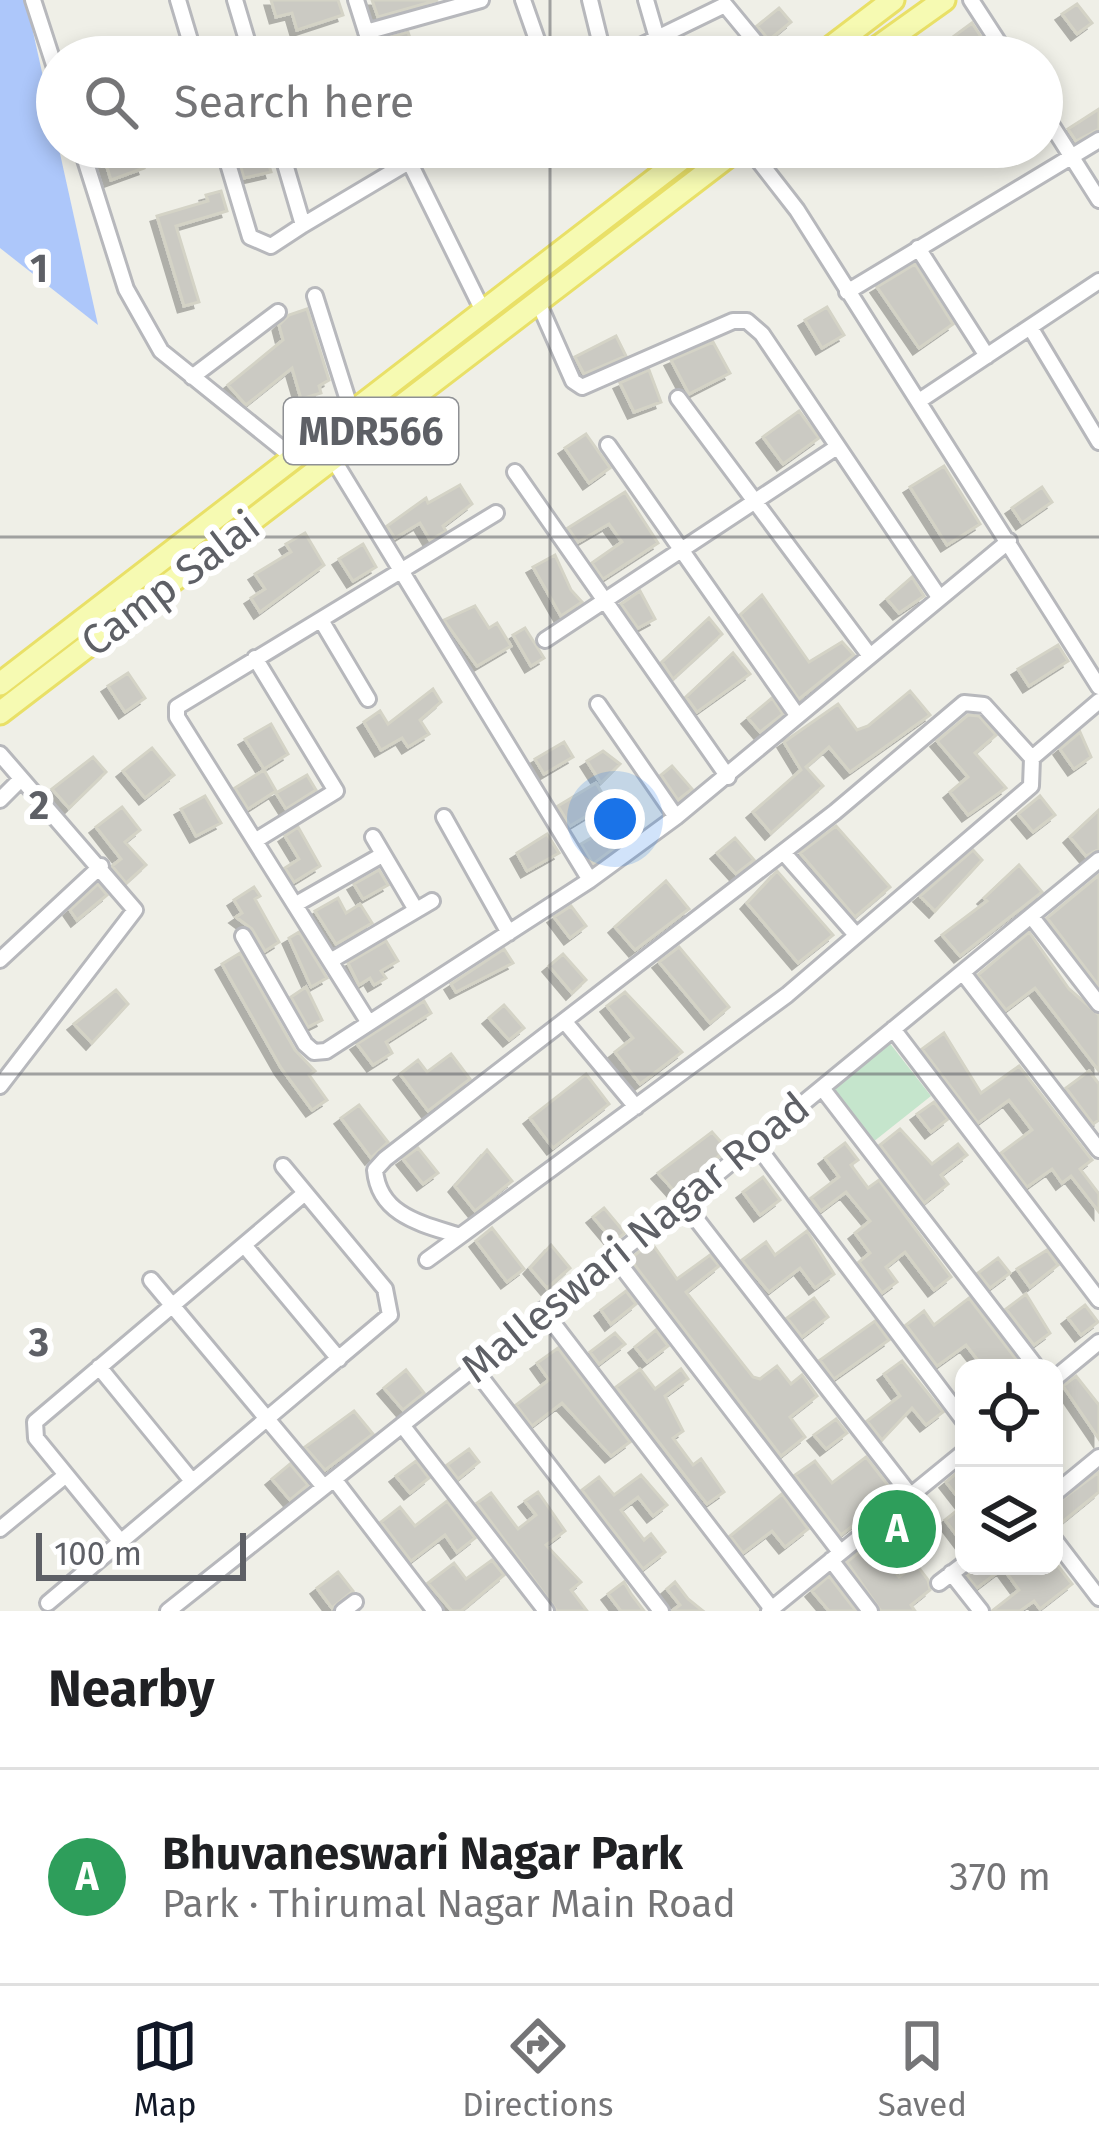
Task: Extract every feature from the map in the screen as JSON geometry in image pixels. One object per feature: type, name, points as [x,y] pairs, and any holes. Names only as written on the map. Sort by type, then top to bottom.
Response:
[{"type":"main road","points":[[846,36],[893,0]]},
{"type":"main road","points":[[893,36],[944,0]]},
{"type":"main road","name":"Camp Salai","points":[[0,684],[670,168]]},
{"type":"main road","name":"Camp Salai","points":[[0,713],[717,168]]},
{"type":"street","points":[[33,0],[45,36]]},
{"type":"street","points":[[178,0],[189,36]]},
{"type":"street","points":[[235,0],[246,36]]},
{"type":"street","points":[[356,0],[367,36]]},
{"type":"street","points":[[366,32],[481,0]]},
{"type":"street","points":[[524,0],[535,36]]},
{"type":"street","points":[[590,0],[599,36]]},
{"type":"street","points":[[646,0],[656,36]]},
{"type":"street","points":[[694,0],[700,16]]},
{"type":"street","points":[[971,0],[990,36]]},
{"type":"street","points":[[661,36],[724,4],[751,36]]},
{"type":"street","points":[[1063,161],[1099,140]]},
{"type":"street","points":[[1063,142],[1099,200]]},
{"type":"street","points":[[88,168],[140,321],[161,351],[295,459]]},
{"type":"street","points":[[229,168],[250,237],[271,246],[384,168]]},
{"type":"street","points":[[286,168],[303,225]]},
{"type":"street","points":[[411,168],[484,313]]},
{"type":"street","points":[[762,168],[797,210],[1099,687]]},
{"type":"street","points":[[847,292],[1052,168]]},
{"type":"street","points":[[918,248],[987,356]]},
{"type":"street","points":[[919,401],[1099,281]]},
{"type":"street","points":[[315,296],[352,413]]},
{"type":"street","points":[[539,304],[573,381],[581,387],[734,321],[747,322],[762,334],[834,449],[939,597]]},
{"type":"street","points":[[192,377],[278,313]]},
{"type":"street","points":[[1030,327],[1099,442]]},
{"type":"street","points":[[678,398],[870,656]]},
{"type":"street","points":[[608,445],[797,715]]},
{"type":"street","points":[[545,640],[602,598],[834,449]]},
{"type":"street","points":[[333,459],[590,880]]},
{"type":"street","points":[[515,472],[728,778]]},
{"type":"street","points":[[369,1023],[178,717],[177,707],[496,513]]},
{"type":"street","points":[[243,937],[314,1052],[369,1023],[509,934],[676,817],[1009,541]]},
{"type":"street","points":[[321,620],[368,699]]},
{"type":"street","points":[[255,658],[341,788],[258,839]]},
{"type":"street","points":[[1032,758],[1099,701]]},
{"type":"street","points":[[427,1259],[460,1236],[636,1107],[856,935],[1031,786],[1032,758],[984,705],[964,703],[783,852],[375,1170],[376,1188],[390,1206],[417,1223],[460,1236]]},
{"type":"street","points":[[598,704],[676,817]]},
{"type":"street","points":[[0,754],[132,901],[133,919],[0,1086]]},
{"type":"street","points":[[0,800],[22,779]]},
{"type":"street","points":[[444,817],[509,934]]},
{"type":"street","points":[[374,836],[416,910]]},
{"type":"street","points":[[783,852],[856,935]]},
{"type":"street","points":[[298,903],[382,855]]},
{"type":"street","name":"Malleswari Nagar Road","points":[[168,1611],[682,1202],[1099,860]]},
{"type":"street","points":[[0,960],[100,866]]},
{"type":"street","points":[[332,960],[432,901]]},
{"type":"street","points":[[1031,916],[1099,1004]]},
{"type":"street","points":[[963,973],[1099,1150]]},
{"type":"street","points":[[565,1022],[636,1107]]},
{"type":"street","points":[[893,1029],[1099,1300]]},
{"type":"street","points":[[822,1088],[1030,1359]]},
{"type":"street","points":[[755,1143],[955,1409]]},
{"type":"street","points":[[48,1603],[387,1319],[391,1302],[283,1166]]},
{"type":"street","points":[[121,1541],[36,1438],[34,1425],[305,1193]]},
{"type":"street","points":[[682,1202],[911,1496]]},
{"type":"street","points":[[244,1245],[339,1359]]},
{"type":"street","points":[[611,1254],[836,1556],[870,1611]]},
{"type":"street","points":[[151,1280],[435,1611]]},
{"type":"street","points":[[543,1310],[771,1610],[955,1459]]},
{"type":"street","points":[[1063,1372],[1099,1342]]},
{"type":"street","points":[[99,1367],[192,1481]]},
{"type":"street","points":[[473,1367],[661,1611]]},
{"type":"street","points":[[402,1424],[546,1611]]},
{"type":"street","points":[[1063,1487],[1099,1457]]},
{"type":"street","points":[[0,1529],[66,1475]]},
{"type":"street","points":[[1063,1551],[1099,1598]]},
{"type":"street","points":[[951,1573],[981,1611]]},
{"type":"green space","points":[[888,1041],[931,1096],[873,1142],[827,1084]]},
{"type":"green space","points":[[910,1501],[927,1524],[888,1559],[867,1534]]},
{"type":"water","points":[[0,0],[26,0],[36,45],[36,168],[63,168],[98,325],[0,248]]},
{"type":"building","points":[[271,0],[338,0],[343,15],[297,30],[292,13],[276,17]]},
{"type":"building","points":[[372,0],[438,0],[378,17]]},
{"type":"building","points":[[1077,4],[1092,23],[1077,34],[1062,14]]},
{"type":"building","points":[[779,8],[791,22],[774,36],[766,36],[757,26]]},
{"type":"building","points":[[972,23],[981,36],[954,36]]},
{"type":"building","points":[[1099,109],[1099,129],[1076,141],[1068,129]]},
{"type":"building","points":[[107,168],[144,168],[111,180]]},
{"type":"building","points":[[241,168],[270,168],[271,172],[244,178]]},
{"type":"building","points":[[221,191],[227,211],[176,226],[199,302],[184,306],[157,216],[208,201],[206,195]]},
{"type":"building","points":[[915,264],[953,324],[919,348],[877,287]]},
{"type":"building","points":[[827,307],[844,335],[822,348],[805,320]]},
{"type":"building","points":[[307,309],[329,380],[319,386],[321,393],[301,399],[292,368],[246,405],[228,385],[283,340],[279,325],[289,315]]},
{"type":"building","points":[[616,336],[626,356],[584,374],[575,357]]},
{"type":"building","points":[[713,342],[730,373],[689,394],[671,360]]},
{"type":"building","points":[[649,370],[661,402],[634,412],[620,383]]},
{"type":"building","points":[[799,411],[819,438],[783,464],[763,437]]},
{"type":"building","points":[[586,434],[610,468],[589,483],[565,448]]},
{"type":"building","points":[[944,466],[980,524],[947,545],[910,487]]},
{"type":"building","points":[[460,485],[472,504],[443,526],[446,531],[430,540],[420,523],[395,538],[387,526],[426,498],[428,503]]},
{"type":"building","points":[[1042,487],[1052,502],[1022,523],[1012,508]]},
{"type":"building","points":[[625,492],[658,543],[603,579],[592,563],[622,542],[609,524],[578,542],[568,528]]},
{"type":"building","points":[[305,533],[324,565],[260,612],[251,598],[265,589],[255,574],[291,552],[286,544]]},
{"type":"building","points":[[363,544],[376,567],[353,581],[339,559]]},
{"type":"building","points":[[555,555],[582,602],[561,616],[533,567]]},
{"type":"building","points":[[912,577],[924,596],[899,613],[887,599]]},
{"type":"building","points":[[640,591],[655,619],[638,628],[621,604]]},
{"type":"building","points":[[762,595],[809,662],[842,642],[854,655],[799,699],[740,615]]},
{"type":"building","points":[[475,606],[489,628],[497,623],[511,646],[477,666],[444,620]]},
{"type":"building","points":[[709,618],[722,634],[673,679],[662,662]]},
{"type":"building","points":[[525,628],[544,658],[531,666],[513,635]]},
{"type":"building","points":[[1058,645],[1068,661],[1029,686],[1018,669]]},
{"type":"building","points":[[733,653],[750,674],[697,712],[686,697]]},
{"type":"building","points":[[128,673],[145,698],[125,712],[108,686]]},
{"type":"building","points":[[433,689],[441,702],[420,720],[429,734],[408,747],[402,738],[381,750],[364,722],[380,711],[388,724]]},
{"type":"building","points":[[910,691],[930,715],[850,772],[829,747],[806,767],[823,786],[771,833],[753,812],[801,770],[784,742],[838,704],[857,730],[868,726]]},
{"type":"building","points":[[772,698],[783,714],[760,732],[748,718]]},
{"type":"building","points":[[968,715],[979,716],[996,735],[975,753],[1006,788],[968,815],[950,792],[968,777],[937,741]]},
{"type":"building","points":[[271,724],[288,754],[264,769],[245,739]]},
{"type":"building","points":[[1080,732],[1091,757],[1074,769],[1060,749]]},
{"type":"building","points":[[564,742],[573,757],[544,774],[535,759]]},
{"type":"building","points":[[152,748],[174,775],[145,798],[123,771]]},
{"type":"building","points":[[603,751],[620,764],[601,783],[587,761]]},
{"type":"building","points":[[93,757],[106,772],[69,808],[52,789]]},
{"type":"building","points":[[672,766],[692,789],[678,800],[661,775]]},
{"type":"building","points":[[264,770],[276,791],[248,809],[235,788]]},
{"type":"building","points":[[307,775],[316,790],[286,809],[276,793]]},
{"type":"building","points":[[596,783],[608,803],[570,826],[558,806]]},
{"type":"building","points":[[205,796],[221,823],[196,836],[181,809]]},
{"type":"building","points":[[1040,796],[1055,815],[1033,832],[1018,814]]},
{"type":"building","points":[[122,807],[140,830],[125,842],[146,865],[126,883],[112,866],[121,859],[96,827]]},
{"type":"building","points":[[1099,810],[1099,849],[1086,856],[1070,837]]},
{"type":"building","points":[[618,822],[628,838],[593,864],[581,844]]},
{"type":"building","points":[[836,826],[890,887],[855,917],[800,853]]},
{"type":"building","points":[[298,827],[320,866],[294,882],[285,868],[299,859],[285,836]]},
{"type":"building","points":[[547,834],[559,853],[527,871],[517,853]]},
{"type":"building","points":[[735,838],[754,860],[736,874],[717,853]]},
{"type":"building","points":[[973,850],[982,860],[935,911],[920,896]]},
{"type":"building","points":[[1019,865],[1042,892],[960,956],[942,935],[987,901],[984,898]]},
{"type":"building","points":[[379,870],[388,885],[363,899],[354,884]]},
{"type":"building","points":[[777,871],[833,935],[798,963],[747,903]]},
{"type":"building","points":[[1099,875],[1099,986],[1047,918]]},
{"type":"building","points":[[666,881],[689,909],[635,950],[615,927]]},
{"type":"building","points":[[98,884],[107,895],[77,920],[70,910]]},
{"type":"building","points":[[254,887],[260,896],[255,899],[279,942],[265,951],[252,929],[236,917],[242,913],[234,900]]},
{"type":"building","points":[[338,898],[346,913],[360,904],[372,923],[336,944],[315,911]]},
{"type":"building","points":[[571,906],[586,926],[570,938],[554,917]]},
{"type":"building","points":[[299,932],[327,978],[311,987],[289,938]]},
{"type":"building","points":[[1029,932],[1069,989],[1099,1015],[1099,1071],[1035,988],[1006,1010],[978,975]]},
{"type":"building","points":[[386,941],[398,961],[381,971],[386,978],[374,985],[370,978],[359,985],[348,963]]},
{"type":"building","points":[[679,947],[729,1007],[710,1023],[659,962]]},
{"type":"building","points":[[504,949],[513,963],[456,992],[451,984]]},
{"type":"building","points":[[240,953],[295,1050],[315,1071],[309,1075],[327,1100],[312,1110],[281,1068],[222,964]]},
{"type":"building","points":[[563,954],[586,980],[572,993],[549,966]]},
{"type":"building","points":[[306,987],[322,1020],[308,1027],[291,997]]},
{"type":"building","points":[[116,990],[128,1004],[92,1043],[74,1024]]},
{"type":"building","points":[[625,992],[682,1052],[640,1084],[615,1052],[633,1038],[607,1006]]},
{"type":"building","points":[[424,1001],[431,1013],[386,1042],[392,1053],[373,1065],[357,1044]]},
{"type":"building","points":[[504,1005],[524,1028],[509,1040],[489,1018]]},
{"type":"building","points":[[944,1033],[981,1093],[1019,1066],[1092,1160],[1080,1169],[1099,1194],[1099,1212],[1071,1176],[1062,1183],[1052,1169],[1027,1187],[1001,1153],[1032,1130],[1009,1100],[978,1123],[922,1049]]},
{"type":"building","points":[[451,1054],[470,1079],[428,1111],[400,1074],[418,1060],[427,1072]]},
{"type":"building","points":[[1089,1071],[1099,1084],[1099,1120],[1093,1124],[1066,1088]]},
{"type":"building","points":[[586,1074],[609,1104],[553,1148],[530,1118]]},
{"type":"building","points":[[934,1102],[948,1119],[931,1132],[917,1114]]},
{"type":"building","points":[[359,1105],[388,1142],[371,1158],[341,1118]]},
{"type":"building","points":[[900,1129],[932,1164],[958,1144],[967,1155],[941,1175],[948,1184],[924,1203],[880,1145]]},
{"type":"building","points":[[712,1132],[727,1149],[676,1193],[658,1173]]},
{"type":"building","points":[[845,1143],[858,1160],[851,1165],[868,1188],[879,1180],[951,1277],[934,1290],[905,1252],[886,1267],[897,1282],[882,1293],[859,1262],[870,1253],[855,1233],[870,1221],[846,1192],[821,1211],[811,1198],[839,1177],[825,1158]]},
{"type":"building","points":[[418,1148],[438,1173],[423,1184],[403,1159]]},
{"type":"building","points":[[487,1150],[512,1181],[475,1211],[455,1186]]},
{"type":"building","points":[[763,1177],[780,1200],[760,1215],[743,1192]]},
{"type":"building","points":[[604,1208],[625,1233],[614,1242],[593,1217]]},
{"type":"building","points":[[492,1228],[524,1269],[507,1282],[476,1241]]},
{"type":"building","points":[[807,1231],[834,1274],[815,1288],[800,1268],[769,1292],[742,1260],[766,1242],[775,1255]]},
{"type":"building","points":[[651,1242],[677,1279],[710,1255],[719,1266],[686,1292],[753,1377],[760,1379],[777,1366],[791,1384],[802,1375],[817,1396],[790,1417],[805,1437],[781,1456],[630,1259]]},
{"type":"building","points":[[551,1245],[570,1268],[547,1288],[530,1268]]},
{"type":"building","points":[[1047,1250],[1058,1265],[1030,1287],[1017,1269]]},
{"type":"building","points":[[998,1258],[1010,1273],[990,1288],[978,1273]]},
{"type":"building","points":[[626,1291],[636,1304],[611,1324],[601,1310]]},
{"type":"building","points":[[1026,1294],[1050,1333],[1034,1345],[1006,1309]]},
{"type":"building","points":[[814,1298],[828,1317],[802,1337],[787,1318]]},
{"type":"building","points":[[969,1298],[1016,1359],[977,1359],[966,1345],[937,1366],[906,1325],[924,1311],[934,1325]]},
{"type":"building","points":[[1085,1305],[1098,1322],[1081,1335],[1068,1318]]},
{"type":"building","points":[[875,1321],[889,1340],[834,1379],[820,1360]]},
{"type":"building","points":[[656,1330],[668,1346],[647,1362],[635,1347]]},
{"type":"building","points":[[615,1333],[625,1344],[599,1364],[590,1352]]},
{"type":"building","points":[[558,1348],[630,1442],[611,1456],[562,1403],[532,1426],[516,1405],[549,1380],[537,1363]]},
{"type":"building","points":[[902,1361],[943,1412],[926,1425],[912,1408],[882,1440],[867,1421],[900,1396],[884,1374]]},
{"type":"building","points":[[640,1369],[655,1389],[681,1369],[688,1379],[665,1396],[683,1431],[673,1438],[693,1465],[701,1459],[724,1492],[707,1504],[616,1387]]},
{"type":"building","points":[[406,1370],[424,1393],[403,1410],[384,1388]]},
{"type":"building","points":[[1076,1376],[1099,1405],[1099,1439],[1063,1386]]},
{"type":"building","points":[[354,1411],[373,1434],[325,1470],[305,1447]]},
{"type":"building","points":[[836,1419],[847,1433],[826,1449],[814,1435]]},
{"type":"building","points":[[469,1449],[479,1462],[458,1479],[447,1465]]},
{"type":"building","points":[[866,1457],[894,1493],[841,1535],[795,1475],[815,1461],[832,1483]]},
{"type":"building","points":[[416,1461],[429,1478],[410,1493],[396,1476]]},
{"type":"building","points":[[290,1464],[308,1485],[290,1500],[272,1479]]},
{"type":"building","points":[[1099,1472],[1099,1492],[1063,1521],[1063,1498]]},
{"type":"building","points":[[641,1475],[667,1505],[653,1516],[638,1497],[621,1510],[644,1540],[651,1534],[665,1552],[643,1569],[582,1490],[599,1477],[614,1495]]},
{"type":"building","points":[[538,1492],[565,1531],[546,1545],[581,1582],[571,1590],[587,1611],[557,1611],[477,1503],[491,1493],[518,1529],[536,1515],[525,1501]]},
{"type":"building","points":[[782,1494],[808,1529],[785,1547],[772,1531],[743,1553],[730,1536]]},
{"type":"building","points":[[447,1501],[475,1538],[457,1552],[445,1535],[411,1561],[381,1522],[400,1507],[415,1526]]},
{"type":"building","points":[[955,1512],[955,1533],[945,1520]]},
{"type":"building","points":[[871,1542],[899,1577],[916,1564],[928,1580],[930,1590],[911,1605],[915,1611],[881,1611],[847,1562]]},
{"type":"building","points":[[492,1560],[504,1575],[461,1611],[452,1611],[428,1583],[454,1563],[466,1579]]},
{"type":"building","points":[[338,1572],[353,1591],[332,1608],[317,1588]]},
{"type":"building","points":[[1063,1572],[1072,1584],[1040,1609],[1034,1601],[1020,1611],[992,1611],[1019,1590],[1008,1575]]},
{"type":"building","points":[[968,1575],[994,1575],[977,1588]]},
{"type":"building","points":[[829,1576],[856,1611],[829,1611],[812,1591]]},
{"type":"building","points":[[624,1582],[644,1611],[621,1611],[608,1594]]},
{"type":"building","points":[[675,1582],[703,1611],[672,1611],[680,1605],[667,1589]]},
{"type":"place","name":"Bhuvaneswari Nagar Park","points":[[897,1529]]}]
